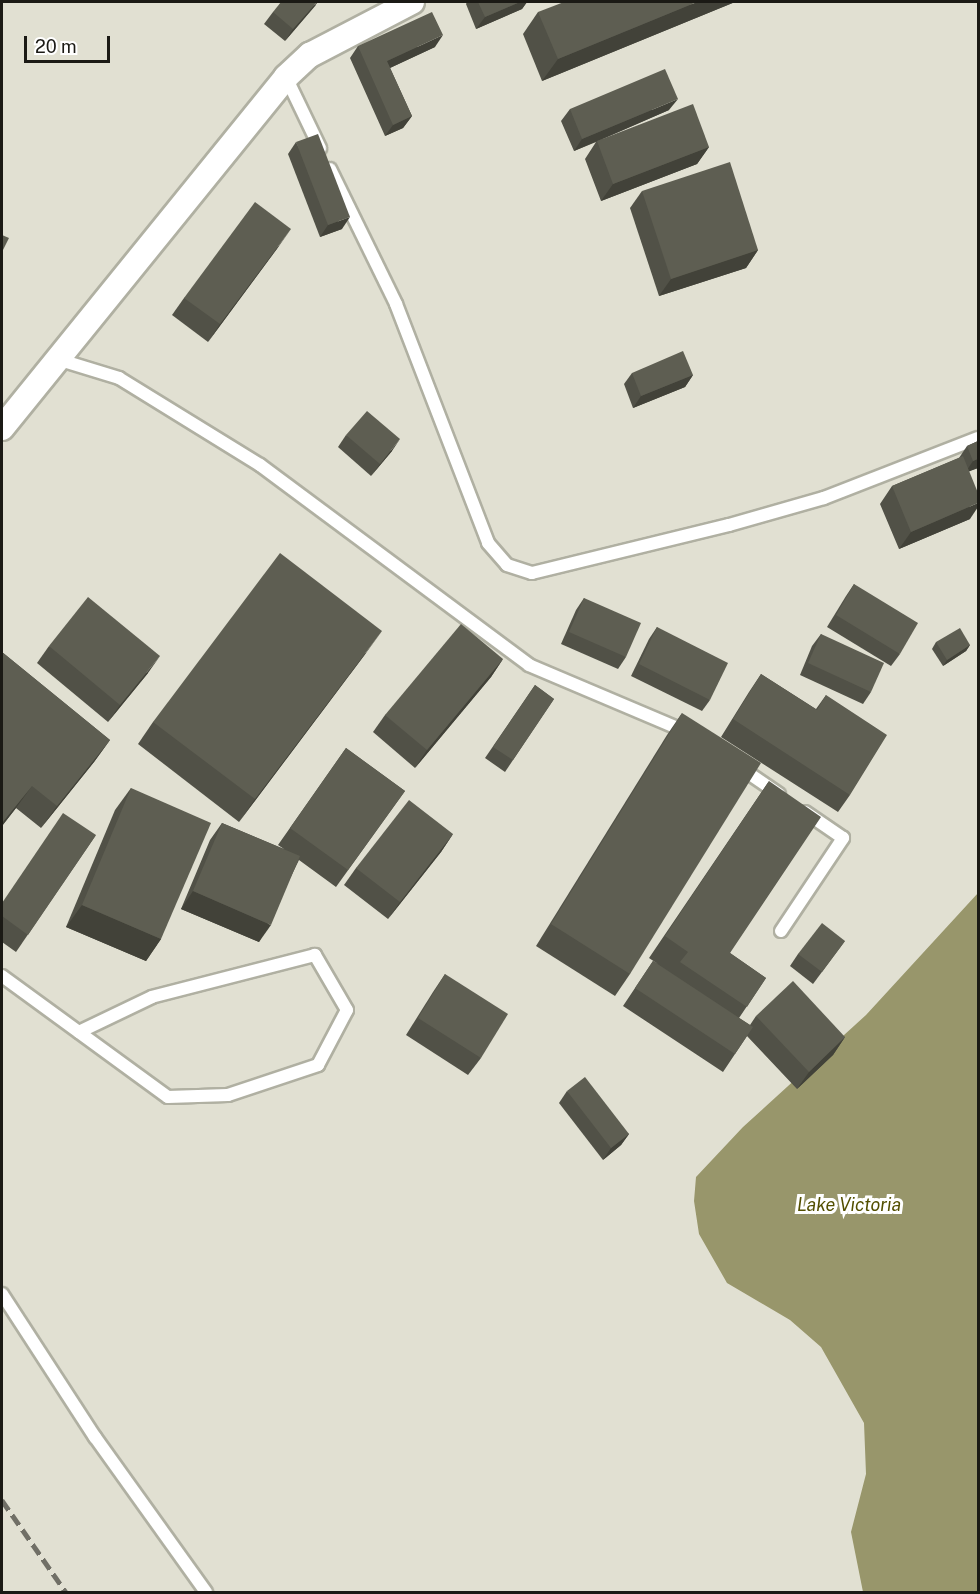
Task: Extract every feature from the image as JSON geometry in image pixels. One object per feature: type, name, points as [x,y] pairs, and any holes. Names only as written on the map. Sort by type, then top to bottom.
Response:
[{"type":"street","points":[[2,428],[286,77],[310,55],[412,2]]},
{"type":"lane","points":[[286,77],[396,304],[488,543],[507,565],[532,573],[729,525],[824,498],[978,438]]},
{"type":"lane","points":[[57,359],[119,378],[260,465],[529,665],[702,741]]},
{"type":"lane","points":[[730,760],[843,838],[781,931]]},
{"type":"lane","points":[[2,976],[168,1097],[228,1095],[318,1065],[347,1010],[315,955],[152,998],[79,1032]]},
{"type":"lane","points":[[2,1294],[95,1437],[206,1593]]},
{"type":"water","name":"Lake Victoria","points":[[978,893],[978,1592],[863,1592],[851,1532],[866,1474],[864,1423],[821,1347],[790,1320],[727,1283],[699,1234],[694,1201],[696,1177],[743,1127],[866,1015]]},
{"type":"building","points":[[281,2],[317,2],[293,29],[273,12]]},
{"type":"building","points":[[478,2],[520,2],[485,17]]},
{"type":"building","points":[[564,2],[697,2],[558,59],[538,12]]},
{"type":"building","points":[[432,12],[443,35],[387,61],[412,116],[393,125],[358,46]]},
{"type":"building","points":[[665,69],[678,99],[582,139],[570,109]]},
{"type":"building","points":[[693,104],[709,147],[613,184],[597,141]]},
{"type":"building","points":[[318,134],[350,217],[328,225],[296,142]]},
{"type":"building","points":[[730,162],[758,250],[671,279],[642,191]]},
{"type":"building","points":[[255,202],[291,229],[220,324],[184,298]]},
{"type":"building","points":[[2,235],[9,238],[2,252]]},
{"type":"building","points":[[683,351],[693,375],[641,396],[632,373]]},
{"type":"building","points":[[367,411],[400,439],[380,464],[346,435]]},
{"type":"building","points":[[978,441],[978,459],[973,461],[967,446]]},
{"type":"building","points":[[963,456],[978,493],[978,503],[911,532],[892,486]]},
{"type":"building","points":[[280,553],[382,631],[255,799],[153,722]]},
{"type":"building","points":[[854,584],[918,623],[900,654],[836,615]]},
{"type":"building","points":[[88,597],[160,656],[120,705],[49,646]]},
{"type":"building","points":[[584,598],[641,623],[626,657],[569,632]]},
{"type":"building","points":[[461,624],[503,659],[427,750],[385,715]]},
{"type":"building","points":[[657,627],[728,663],[710,700],[639,664]]},
{"type":"building","points":[[960,628],[970,645],[947,660],[936,642]]},
{"type":"building","points":[[821,634],[884,663],[871,692],[808,663]]},
{"type":"building","points":[[2,652],[110,740],[57,806],[32,786],[2,823]]},
{"type":"building","points":[[761,674],[817,710],[826,695],[887,735],[850,795],[733,719]]},
{"type":"building","points":[[535,685],[554,699],[513,760],[493,747]]},
{"type":"building","points":[[682,713],[761,763],[630,974],[551,924]]},
{"type":"building","points":[[346,748],[405,791],[348,870],[290,828]]},
{"type":"building","points":[[769,781],[821,817],[730,953],[766,978],[747,1007],[680,962],[688,952],[665,936]]},
{"type":"building","points":[[131,788],[211,823],[161,939],[82,905]]},
{"type":"building","points":[[409,800],[453,834],[400,902],[356,868]]},
{"type":"building","points":[[63,813],[96,835],[28,935],[2,916],[2,903]]},
{"type":"building","points":[[222,823],[300,856],[271,925],[193,891]]},
{"type":"building","points":[[822,923],[845,941],[822,972],[798,954]]},
{"type":"building","points":[[653,961],[753,1027],[735,1054],[635,988]]},
{"type":"building","points":[[445,974],[508,1014],[481,1058],[418,1018]]},
{"type":"building","points":[[793,981],[845,1037],[809,1072],[756,1016]]},
{"type":"building","points":[[585,1077],[629,1134],[611,1148],[567,1091]]},
{"type":"railway","points":[[2,1500],[66,1592]]}]
